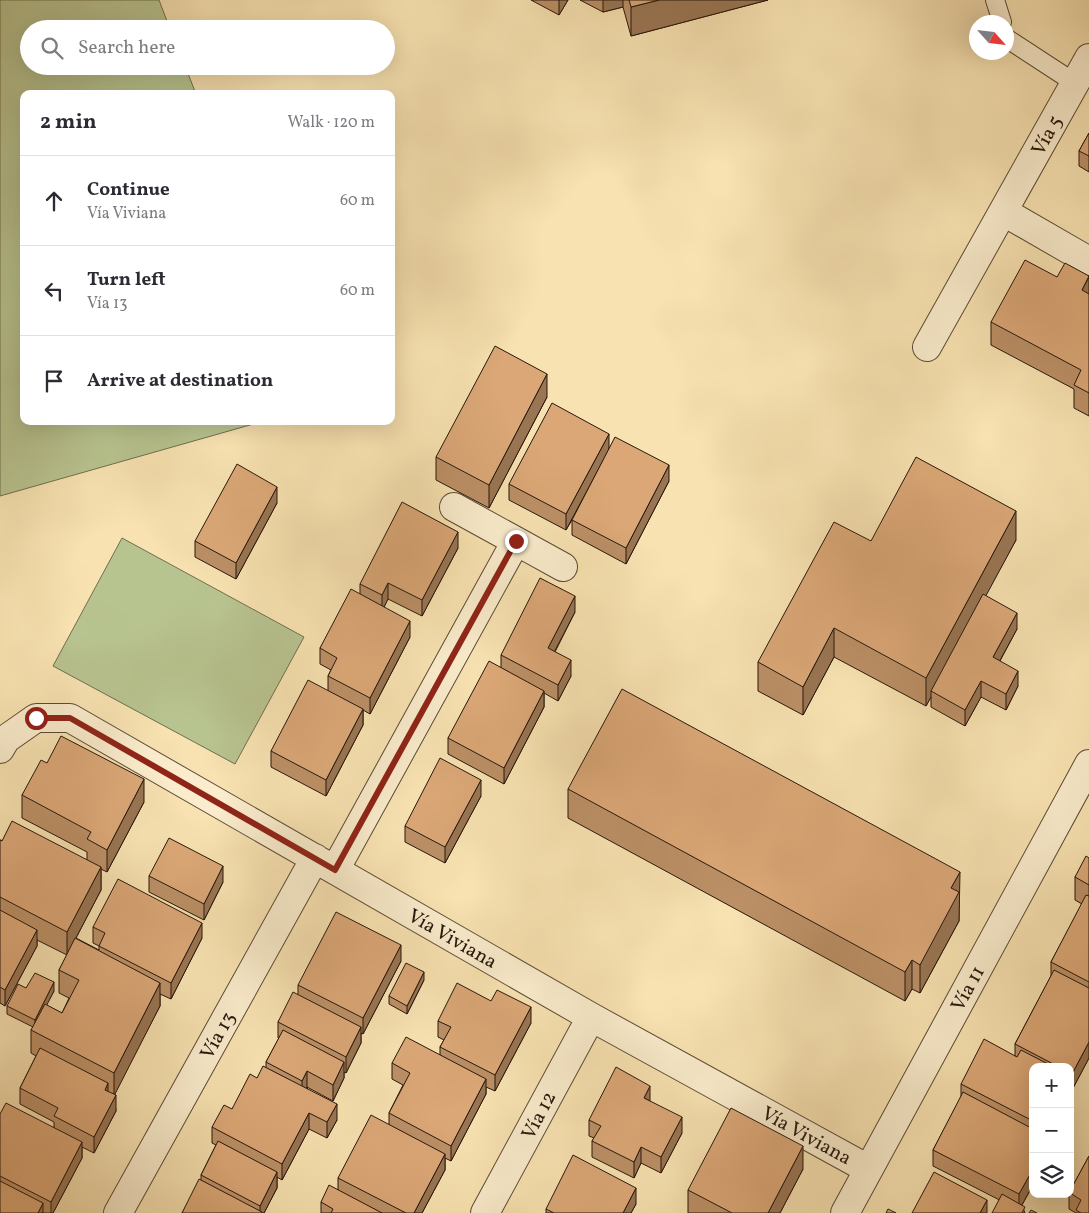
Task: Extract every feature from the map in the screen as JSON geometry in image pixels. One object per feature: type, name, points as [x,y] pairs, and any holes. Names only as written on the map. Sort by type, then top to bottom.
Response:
[{"type":"street","name":"Vía 5","points":[[927,348],[1089,58]]},
{"type":"street","points":[[1004,212],[1089,261]]},
{"type":"street","points":[[454,507],[564,567]]},
{"type":"street","name":"Vía 13","points":[[118,1213],[516,541]]},
{"type":"street","name":"Vía Viviana","points":[[0,749],[6,739],[36,718],[70,718],[591,1017],[868,1169]]},
{"type":"street","name":"Vía 11","points":[[845,1213],[1089,764]]},
{"type":"street","name":"Vía 12","points":[[485,1213],[591,1017]]},
{"type":"lane","points":[[995,0],[1000,15]]},
{"type":"lane","points":[[1014,43],[1075,83]]},
{"type":"green space","points":[[0,0],[159,0],[167,20],[20,20],[20,75],[189,75],[194,90],[20,90],[20,425],[250,425],[0,496]]},
{"type":"green space","points":[[122,538],[304,637],[235,764],[53,666]]},
{"type":"building","points":[[629,0],[659,0],[631,7]]},
{"type":"building","points":[[1089,133],[1089,156],[1079,151]]},
{"type":"building","points":[[1025,260],[1057,277],[1065,263],[1089,276],[1082,290],[1089,294],[1089,393],[1074,385],[1081,370],[991,322]]},
{"type":"building","points":[[495,346],[547,374],[489,485],[436,457]]},
{"type":"building","points":[[552,403],[609,434],[566,514],[509,484]]},
{"type":"building","points":[[615,437],[669,465],[626,548],[572,520]]},
{"type":"building","points":[[916,457],[1016,511],[926,678],[834,628],[803,687],[758,662],[834,522],[871,541]]},
{"type":"building","points":[[237,464],[277,487],[236,563],[195,541]]},
{"type":"building","points":[[402,502],[458,532],[422,600],[388,583],[382,595],[360,584]]},
{"type":"building","points":[[540,578],[575,596],[548,648],[571,660],[558,685],[501,655]]},
{"type":"building","points":[[351,589],[410,621],[370,698],[328,676],[337,658],[320,648]]},
{"type":"building","points":[[983,594],[1017,613],[993,657],[1018,671],[1006,694],[981,681],[965,710],[931,691]]},
{"type":"building","points":[[489,661],[544,691],[504,768],[448,738]]},
{"type":"building","points":[[308,680],[363,709],[326,780],[271,751]]},
{"type":"building","points":[[622,689],[960,872],[951,888],[959,892],[920,965],[912,960],[905,972],[568,789]]},
{"type":"building","points":[[61,736],[144,779],[107,850],[87,839],[91,832],[22,795],[41,760],[47,763]]},
{"type":"building","points":[[440,758],[481,780],[445,847],[405,826]]},
{"type":"building","points":[[12,821],[101,867],[67,932],[0,897],[0,840],[2,841]]},
{"type":"building","points":[[169,838],[223,866],[204,904],[149,876]]},
{"type":"building","points":[[1086,856],[1089,858],[1089,885],[1075,877]]},
{"type":"building","points":[[118,879],[202,923],[171,983],[99,946],[105,933],[93,927]]},
{"type":"building","points":[[1086,895],[1089,896],[1089,982],[1051,962]]},
{"type":"building","points":[[0,910],[37,930],[5,990],[0,987]]},
{"type":"building","points":[[336,912],[401,945],[363,1018],[298,985]]},
{"type":"building","points":[[75,938],[160,983],[114,1073],[31,1030],[45,1004],[62,1013],[79,980],[59,970]]},
{"type":"building","points":[[406,963],[424,972],[407,1006],[389,996]]},
{"type":"building","points":[[1054,970],[1089,988],[1089,1042],[1074,1070],[1074,1063],[1051,1063],[1015,1044]]},
{"type":"building","points":[[35,973],[54,982],[35,1020],[7,1006],[18,984],[26,988]]},
{"type":"building","points":[[457,983],[491,1001],[497,990],[531,1007],[495,1075],[440,1047],[451,1027],[438,1021]]},
{"type":"building","points":[[293,992],[361,1027],[346,1057],[278,1022]]},
{"type":"building","points":[[283,1030],[344,1062],[333,1085],[307,1071],[302,1081],[266,1062]]},
{"type":"building","points":[[406,1037],[486,1079],[451,1146],[389,1113],[410,1073],[392,1063]]},
{"type":"building","points":[[984,1039],[1017,1057],[1021,1050],[1046,1063],[1029,1063],[1029,1119],[961,1084]]},
{"type":"building","points":[[40,1048],[108,1083],[105,1090],[116,1095],[94,1137],[54,1116],[58,1108],[20,1088]]},
{"type":"building","points":[[263,1066],[337,1104],[327,1122],[309,1113],[282,1164],[212,1127],[224,1105],[232,1109],[250,1074],[257,1078]]},
{"type":"building","points":[[616,1067],[650,1086],[644,1098],[682,1117],[661,1157],[641,1147],[634,1162],[592,1141],[601,1126],[589,1120]]},
{"type":"building","points":[[963,1092],[1029,1127],[1029,1176],[1019,1194],[933,1150]]},
{"type":"building","points":[[6,1103],[82,1142],[51,1202],[0,1176],[0,1114]]},
{"type":"building","points":[[731,1108],[803,1146],[768,1213],[732,1213],[688,1190]]},
{"type":"building","points":[[371,1115],[445,1154],[414,1213],[406,1213],[338,1178]]},
{"type":"building","points":[[218,1141],[277,1172],[260,1206],[201,1175]]},
{"type":"building","points":[[573,1155],[636,1188],[623,1213],[554,1213],[546,1209]]},
{"type":"building","points":[[1089,1156],[1089,1213],[1081,1213],[1076,1210],[1081,1200],[1074,1196],[1074,1184]]},
{"type":"building","points":[[934,1172],[987,1200],[980,1213],[912,1213]]},
{"type":"building","points":[[199,1179],[262,1212],[262,1213],[182,1213]]},
{"type":"building","points":[[0,1181],[43,1203],[38,1213],[0,1213]]},
{"type":"building","points":[[329,1185],[382,1213],[331,1213],[333,1209],[321,1202]]},
{"type":"building","points":[[1002,1194],[1025,1207],[1022,1213],[992,1213]]},
{"type":"building","points":[[888,1209],[896,1213],[886,1213]]},
{"type":"route","points":[[36,718],[70,718],[335,870],[516,541]]}]
